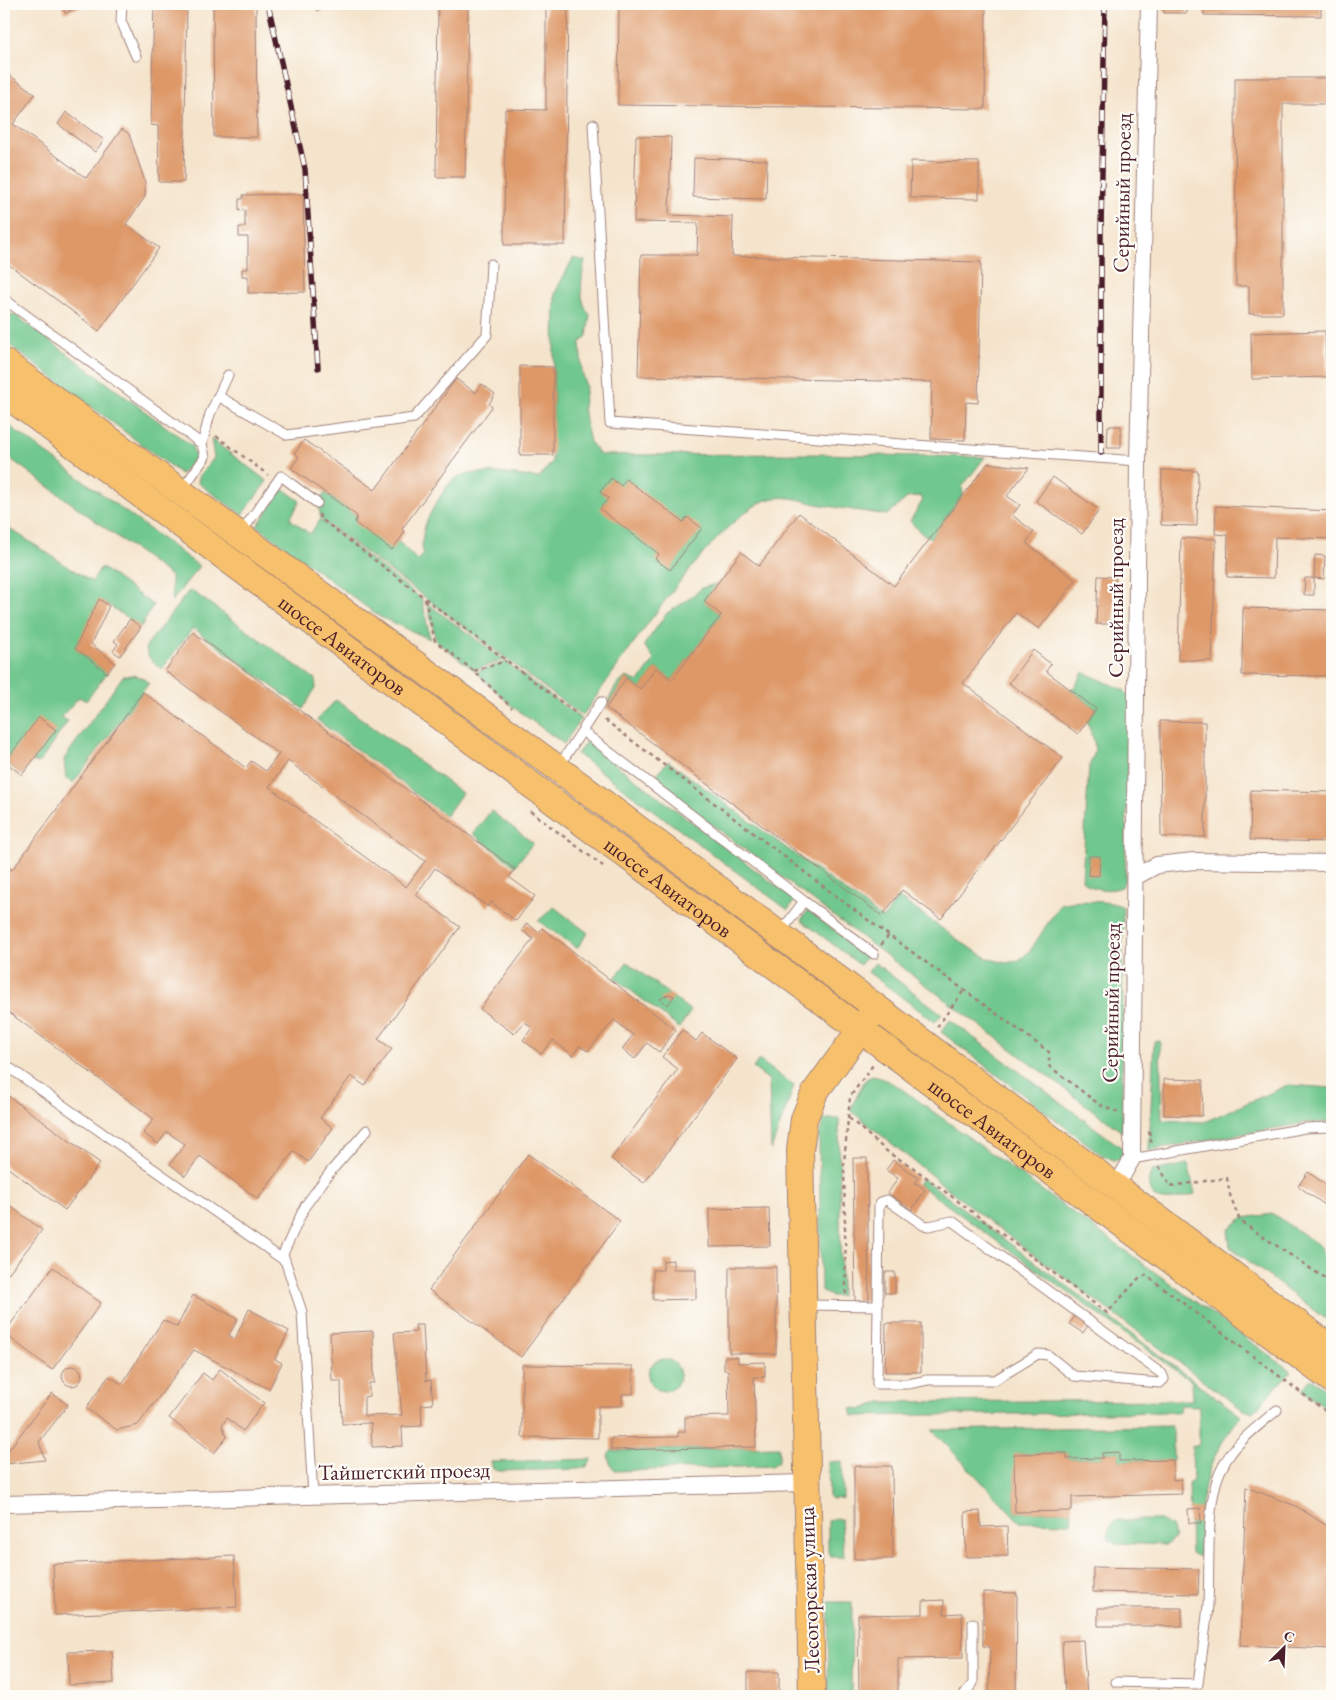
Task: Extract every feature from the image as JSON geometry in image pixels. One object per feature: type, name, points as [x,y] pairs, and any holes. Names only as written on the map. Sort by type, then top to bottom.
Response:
[{"type":"main road","name":"шоссе Авиаторов","points":[[4,362],[557,768],[1332,1349]]},
{"type":"main road","name":"шоссе Авиаторов","points":[[4,393],[1332,1380]]},
{"type":"main road","name":"Лесогорская улица","points":[[812,1696],[800,1150],[804,1120],[815,1092],[860,1028],[878,1007]]},
{"type":"street","name":"Серийный проезд","points":[[1132,1159],[1138,461],[1149,4]]},
{"type":"street","points":[[1135,877],[1157,865],[1194,862],[1332,864]]},
{"type":"street","points":[[1115,1188],[1132,1159]]},
{"type":"street","name":"Тайшетский проезд","points":[[4,1504],[806,1483]]},
{"type":"lane","points":[[122,4],[121,21],[136,56]]},
{"type":"lane","points":[[593,124],[610,423],[1138,461]]},
{"type":"lane","points":[[218,396],[286,435],[414,418],[487,335],[491,264]]},
{"type":"lane","points":[[4,301],[202,444]]},
{"type":"lane","points":[[180,492],[205,457],[202,444],[206,429],[228,375]]},
{"type":"lane","points":[[240,535],[281,476],[317,503]]},
{"type":"lane","points":[[557,768],[585,733],[587,722],[600,702]]},
{"type":"lane","points":[[585,733],[874,954]]},
{"type":"lane","points":[[779,934],[804,901]]},
{"type":"lane","points":[[4,1064],[286,1261]]},
{"type":"lane","points":[[1132,1159],[1305,1128],[1332,1127]]},
{"type":"lane","points":[[313,1496],[302,1312],[282,1254],[305,1206],[367,1130]]},
{"type":"lane","points":[[887,1200],[923,1225],[929,1226],[952,1221],[1162,1374],[1164,1379],[1160,1383],[1074,1376],[1048,1355],[1038,1354],[995,1380],[928,1380],[908,1384],[877,1384],[878,1306],[879,1207],[881,1202],[887,1200]]},
{"type":"lane","points":[[803,1305],[878,1306]]},
{"type":"lane","points":[[1116,1682],[1198,1684],[1208,1607],[1212,1502],[1216,1484],[1221,1469],[1242,1439],[1276,1410]]},
{"type":"lane","points":[[963,1696],[973,1683],[973,1623]]},
{"type":"path","points":[[206,429],[278,481]]},
{"type":"path","points":[[317,503],[320,519],[587,722]]},
{"type":"path","points":[[425,599],[435,641],[474,671],[518,712]]},
{"type":"path","points":[[474,671],[506,661]]},
{"type":"path","points":[[585,733],[600,716],[857,912],[1049,1052],[1049,1066],[1100,1105],[1132,1117],[1147,1118],[1153,1155],[1170,1186],[1227,1178],[1230,1195],[1240,1221],[1332,1283]]},
{"type":"path","points":[[846,1306],[844,1162],[850,1097],[874,1063]]},
{"type":"path","points":[[848,1118],[890,1154],[912,1166],[1107,1313],[1139,1278],[1146,1275],[1332,1416]]},
{"type":"green space","points":[[573,258],[585,261],[582,296],[590,315],[587,336],[580,343],[582,372],[586,387],[583,406],[590,442],[600,455],[812,454],[985,457],[962,487],[963,494],[931,538],[921,533],[910,521],[923,500],[920,496],[907,498],[887,515],[784,498],[770,499],[748,510],[697,561],[643,630],[582,716],[321,519],[318,503],[325,493],[357,516],[355,523],[398,541],[418,561],[423,555],[423,535],[428,517],[446,488],[457,478],[467,474],[492,473],[539,478],[552,462],[555,293]]},
{"type":"green space","points":[[4,313],[15,315],[192,446],[196,458],[181,474],[4,341]]},
{"type":"green space","points":[[4,422],[199,566],[172,601],[171,576],[4,454]]},
{"type":"green space","points":[[211,439],[267,481],[242,515],[198,483],[199,476],[214,458]]},
{"type":"green space","points":[[283,489],[300,501],[290,519],[310,534],[320,520],[422,599],[430,639],[380,617],[257,526]]},
{"type":"green space","points":[[4,525],[92,582],[101,567],[153,605],[141,627],[101,600],[75,648],[107,673],[86,701],[79,697],[61,717],[68,721],[39,763],[32,761],[22,775],[5,762],[4,764]]},
{"type":"green space","points":[[718,583],[704,601],[721,615],[672,680],[656,668],[640,689],[626,678],[605,708],[615,687],[626,677],[639,682],[654,660],[644,645],[667,613],[702,588]]},
{"type":"green space","points":[[192,591],[315,679],[316,687],[303,709],[193,628],[162,669],[151,659],[147,654],[146,646],[188,592]]},
{"type":"green space","points":[[427,603],[504,660],[474,670],[436,641]]},
{"type":"green space","points":[[506,662],[581,719],[564,744],[513,707],[476,672]]},
{"type":"green space","points":[[1083,672],[1124,690],[1130,699],[1125,879],[1122,887],[1117,889],[1095,888],[1082,880],[1089,766],[1095,749],[1087,722],[1096,709],[1070,689],[1075,687]]},
{"type":"green space","points":[[133,675],[143,678],[149,683],[73,783],[66,779],[64,759],[123,676]]},
{"type":"green space","points":[[336,700],[462,793],[446,816],[317,720]]},
{"type":"green space","points":[[586,742],[795,900],[788,910],[577,754]]},
{"type":"green space","points":[[668,761],[883,919],[898,897],[964,944],[989,959],[1007,963],[1019,960],[1030,951],[1060,904],[1092,901],[1123,907],[1122,1132],[652,780]]},
{"type":"green space","points":[[491,811],[533,843],[515,866],[473,834]]},
{"type":"green space","points":[[554,907],[588,933],[577,948],[538,921]]},
{"type":"green space","points":[[808,910],[867,955],[860,965],[801,920]]},
{"type":"green space","points":[[627,962],[691,1011],[679,1028],[615,978]]},
{"type":"green space","points":[[875,963],[942,1014],[935,1022],[868,972]]},
{"type":"green space","points":[[950,1020],[1122,1148],[1124,1159],[1114,1160],[1102,1155],[941,1032]]},
{"type":"green space","points":[[1154,1041],[1160,1041],[1162,1120],[1204,1122],[1288,1085],[1332,1088],[1332,1122],[1306,1123],[1149,1150]]},
{"type":"green space","points":[[759,1060],[794,1086],[771,1150],[769,1080],[753,1068]]},
{"type":"green space","points":[[872,1076],[890,1082],[916,1099],[1291,1371],[1253,1412],[1243,1410],[983,1217],[850,1110],[865,1080]]},
{"type":"green space","points":[[824,1119],[839,1119],[841,1296],[831,1296],[821,1291],[819,1135]]},
{"type":"green space","points":[[1188,1164],[1195,1194],[1168,1200],[1162,1200],[1153,1195],[1149,1186],[1152,1171]]},
{"type":"green space","points":[[922,1178],[1241,1416],[1228,1434],[1210,1467],[1203,1498],[1199,1557],[1191,1553],[1189,1483],[1193,1481],[1192,1446],[1199,1444],[1199,1406],[1180,1405],[1179,1412],[853,1416],[851,1408],[863,1409],[881,1402],[1193,1400],[1192,1382],[918,1184]]},
{"type":"green space","points":[[1273,1214],[1320,1246],[1332,1284],[1332,1307],[1325,1319],[1230,1247],[1228,1229],[1243,1218]]},
{"type":"green space","points":[[664,1359],[670,1360],[675,1364],[679,1369],[679,1381],[675,1386],[670,1390],[664,1391],[658,1390],[653,1386],[649,1381],[648,1375],[649,1369],[653,1364],[658,1360]]},
{"type":"green space","points":[[1311,1378],[1332,1394],[1332,1412],[1302,1390]]},
{"type":"green space","points":[[1171,1426],[1173,1431],[1173,1460],[1119,1461],[1119,1452],[1103,1453],[1103,1458],[1067,1459],[1067,1453],[1015,1454],[1015,1512],[1072,1511],[1071,1523],[1020,1522],[932,1430]]},
{"type":"green space","points":[[779,1447],[779,1461],[772,1466],[615,1471],[608,1455],[611,1451]]},
{"type":"green space","points":[[592,1459],[588,1466],[579,1469],[499,1471],[493,1469],[491,1462]]},
{"type":"green space","points":[[842,1461],[843,1498],[831,1499],[829,1497],[828,1462]]},
{"type":"green space","points":[[841,1519],[844,1557],[831,1557],[828,1552],[828,1521]]},
{"type":"green space","points":[[1118,1520],[1161,1520],[1171,1526],[1175,1538],[1166,1545],[1116,1543],[1109,1540],[1108,1534],[1110,1526]]},
{"type":"green space","points":[[829,1602],[852,1602],[851,1696],[828,1696]]},
{"type":"building","points":[[61,4],[87,4],[65,13]]},
{"type":"building","points":[[154,4],[187,4],[184,182],[159,182],[158,126],[151,125]]},
{"type":"building","points":[[213,4],[256,4],[257,137],[214,137]]},
{"type":"building","points":[[315,4],[341,4],[317,11]]},
{"type":"building","points":[[438,4],[468,4],[465,177],[436,177]]},
{"type":"building","points":[[546,4],[568,4],[565,245],[504,245],[505,109],[546,110]]},
{"type":"building","points":[[619,4],[986,4],[985,109],[618,105]]},
{"type":"building","points":[[1164,4],[1188,4],[1187,13],[1164,13]]},
{"type":"building","points":[[1204,4],[1321,4],[1321,16],[1204,15]]},
{"type":"building","points":[[4,71],[35,94],[13,124],[86,178],[122,129],[129,134],[145,182],[145,197],[126,224],[159,248],[99,331],[4,261]]},
{"type":"building","points":[[1235,78],[1332,78],[1332,104],[1283,104],[1283,314],[1249,314],[1249,286],[1236,286]]},
{"type":"building","points":[[66,112],[104,140],[95,152],[58,124]]},
{"type":"building","points":[[636,136],[671,137],[669,215],[733,217],[732,256],[981,262],[978,403],[966,402],[965,440],[931,439],[932,382],[638,376],[641,255],[697,255],[698,223],[634,222]]},
{"type":"building","points":[[694,158],[767,160],[766,199],[693,197]]},
{"type":"building","points":[[911,161],[979,162],[979,199],[910,198]]},
{"type":"building","points":[[303,194],[305,292],[248,293],[248,276],[242,276],[242,269],[248,269],[248,237],[239,237],[239,227],[245,227],[245,210],[239,211],[239,199],[243,199],[243,195]]},
{"type":"building","points":[[1325,331],[1327,377],[1252,379],[1251,333]]},
{"type":"building","points":[[520,366],[553,367],[553,455],[520,455]]},
{"type":"building","points":[[456,379],[476,393],[482,384],[495,394],[489,404],[492,407],[402,529],[405,532],[392,550],[355,523],[357,516],[291,468],[299,457],[295,453],[304,440],[375,490]]},
{"type":"building","points":[[1108,426],[1121,426],[1121,448],[1107,448]]},
{"type":"building","points":[[988,463],[1029,468],[1007,496],[1020,505],[1012,515],[1034,532],[1026,543],[1076,580],[1039,629],[1016,613],[963,683],[1063,758],[941,919],[902,890],[882,916],[606,708],[626,678],[640,689],[656,668],[672,680],[721,615],[704,601],[741,552],[759,566],[799,513],[894,586]]},
{"type":"building","points":[[1162,470],[1198,471],[1197,526],[1161,525]]},
{"type":"building","points":[[1053,477],[1099,510],[1082,534],[1036,501]]},
{"type":"building","points":[[611,478],[621,486],[626,479],[683,522],[687,517],[702,528],[670,570],[655,559],[659,554],[600,509],[608,498],[600,492]]},
{"type":"building","points":[[1216,506],[1332,511],[1332,539],[1275,537],[1274,578],[1227,577],[1228,535],[1215,534]]},
{"type":"building","points":[[1181,538],[1216,539],[1212,661],[1178,660]]},
{"type":"building","points":[[1315,555],[1325,556],[1324,579],[1314,578]]},
{"type":"building","points":[[1098,576],[1116,577],[1114,624],[1096,624]]},
{"type":"building","points":[[1305,578],[1314,578],[1314,595],[1304,595]]},
{"type":"building","points":[[99,599],[109,606],[91,644],[115,663],[107,673],[75,648]]},
{"type":"building","points":[[1243,608],[1332,610],[1332,676],[1242,675]]},
{"type":"building","points":[[130,619],[141,627],[120,656],[113,651],[118,644],[114,641]]},
{"type":"building","points":[[193,632],[515,869],[509,877],[535,896],[516,921],[491,902],[488,907],[435,868],[416,895],[460,927],[378,1039],[392,1049],[365,1086],[351,1076],[320,1118],[333,1128],[308,1162],[294,1151],[258,1199],[200,1156],[185,1176],[170,1164],[185,1144],[167,1132],[158,1144],[143,1133],[154,1119],[4,1009],[4,864],[12,870],[143,692],[246,768],[251,761],[266,771],[279,754],[165,671]],"holes":[[[288,761],[425,861],[406,887],[269,787]]]},
{"type":"building","points":[[1033,650],[1051,664],[1046,671],[1096,709],[1078,734],[1009,683]]},
{"type":"building","points":[[39,717],[56,730],[22,775],[5,762]]},
{"type":"building","points":[[1160,721],[1205,722],[1205,837],[1161,837]]},
{"type":"building","points":[[1251,790],[1332,792],[1332,842],[1250,840]]},
{"type":"building","points":[[1089,856],[1100,856],[1099,876],[1088,875]]},
{"type":"building","points":[[527,923],[539,933],[542,928],[676,1030],[659,1052],[647,1043],[635,1059],[622,1049],[633,1035],[614,1020],[588,1051],[579,1046],[573,1056],[553,1040],[541,1054],[523,1040],[532,1028],[525,1022],[514,1034],[480,1009],[533,939],[522,930]]},
{"type":"building","points":[[669,994],[674,996],[668,1005],[660,999]]},
{"type":"building","points":[[682,1030],[696,1041],[702,1033],[737,1059],[644,1183],[611,1159],[678,1069],[662,1057]]},
{"type":"building","points":[[1164,1079],[1203,1080],[1202,1116],[1164,1115]]},
{"type":"building","points":[[4,1093],[100,1163],[65,1210],[4,1165]]},
{"type":"building","points":[[528,1154],[620,1221],[521,1357],[429,1290]]},
{"type":"building","points":[[853,1158],[867,1158],[869,1301],[855,1301]]},
{"type":"building","points":[[893,1160],[918,1178],[914,1183],[925,1190],[912,1210],[888,1193],[898,1178],[886,1170]]},
{"type":"building","points":[[1308,1172],[1326,1185],[1332,1175],[1332,1210],[1298,1186]]},
{"type":"building","points":[[4,1201],[42,1230],[4,1279]]},
{"type":"building","points":[[769,1208],[770,1246],[709,1247],[709,1209]]},
{"type":"building","points":[[673,1260],[673,1269],[696,1269],[696,1299],[653,1300],[653,1270],[663,1270],[663,1261]]},
{"type":"building","points":[[53,1267],[101,1303],[52,1370],[4,1333]]},
{"type":"building","points":[[729,1267],[776,1267],[776,1354],[729,1353]]},
{"type":"building","points":[[885,1272],[895,1272],[895,1293],[885,1293]]},
{"type":"building","points":[[193,1295],[238,1319],[229,1335],[235,1339],[249,1309],[289,1331],[275,1359],[282,1363],[269,1389],[194,1350],[138,1425],[117,1430],[86,1408],[109,1376],[122,1384],[163,1320],[177,1327]]},
{"type":"building","points":[[1076,1315],[1089,1324],[1083,1333],[1069,1324]]},
{"type":"building","points":[[886,1323],[921,1323],[921,1372],[885,1372]]},
{"type":"building","points":[[415,1325],[423,1325],[426,1381],[431,1380],[433,1404],[421,1405],[422,1426],[402,1427],[403,1446],[372,1447],[371,1423],[342,1424],[341,1381],[332,1381],[330,1333],[373,1331],[374,1383],[369,1383],[369,1396],[364,1397],[364,1416],[402,1415],[394,1333],[416,1332]]},
{"type":"building","points":[[724,1357],[738,1357],[738,1363],[765,1362],[765,1377],[754,1377],[756,1447],[611,1450],[611,1438],[678,1437],[678,1432],[685,1432],[685,1417],[729,1416],[728,1370],[724,1370]]},
{"type":"building","points":[[522,1365],[633,1366],[633,1394],[622,1394],[622,1406],[598,1406],[598,1438],[522,1437]]},
{"type":"building","points":[[72,1366],[79,1369],[82,1376],[79,1383],[72,1386],[65,1383],[62,1376],[65,1369]]},
{"type":"building","points":[[220,1369],[264,1403],[243,1431],[227,1418],[222,1425],[227,1437],[214,1453],[169,1418],[203,1373],[212,1380]]},
{"type":"building","points":[[52,1393],[68,1405],[39,1442],[45,1460],[4,1464],[4,1456]]},
{"type":"building","points":[[1119,1452],[1119,1461],[1173,1460],[1173,1480],[1181,1479],[1182,1494],[1072,1497],[1072,1511],[1015,1512],[1014,1454],[1067,1453],[1067,1459],[1103,1458],[1102,1453]]},
{"type":"building","points":[[854,1466],[892,1466],[893,1559],[854,1559]]},
{"type":"building","points":[[1246,1487],[1296,1506],[1332,1529],[1332,1649],[1240,1645]]},
{"type":"building","points":[[1200,1508],[1201,1523],[1189,1523],[1188,1509]]},
{"type":"building","points":[[980,1511],[981,1527],[1007,1526],[1008,1556],[966,1557],[965,1512]]},
{"type":"building","points":[[234,1556],[237,1607],[55,1615],[53,1564]]},
{"type":"building","points":[[1093,1567],[1199,1569],[1198,1594],[1093,1592]]},
{"type":"building","points":[[983,1592],[1017,1593],[1016,1696],[989,1696],[990,1647],[983,1646]]},
{"type":"building","points":[[944,1600],[944,1614],[962,1613],[963,1658],[898,1659],[898,1696],[859,1696],[858,1615],[923,1614],[923,1601]]},
{"type":"building","points":[[1098,1608],[1182,1608],[1182,1626],[1098,1626]]},
{"type":"building","points":[[1083,1640],[1087,1696],[1065,1696],[1062,1641]]},
{"type":"building","points":[[112,1651],[114,1683],[69,1685],[68,1652]]},
{"type":"building","points":[[748,1672],[779,1672],[779,1696],[748,1696]]},
{"type":"building","points":[[1112,1691],[1137,1692],[1136,1696],[1112,1696]]},
{"type":"railway","points":[[268,4],[305,169],[318,368]]},
{"type":"railway","points":[[1101,453],[1101,231],[1105,4]]}]
